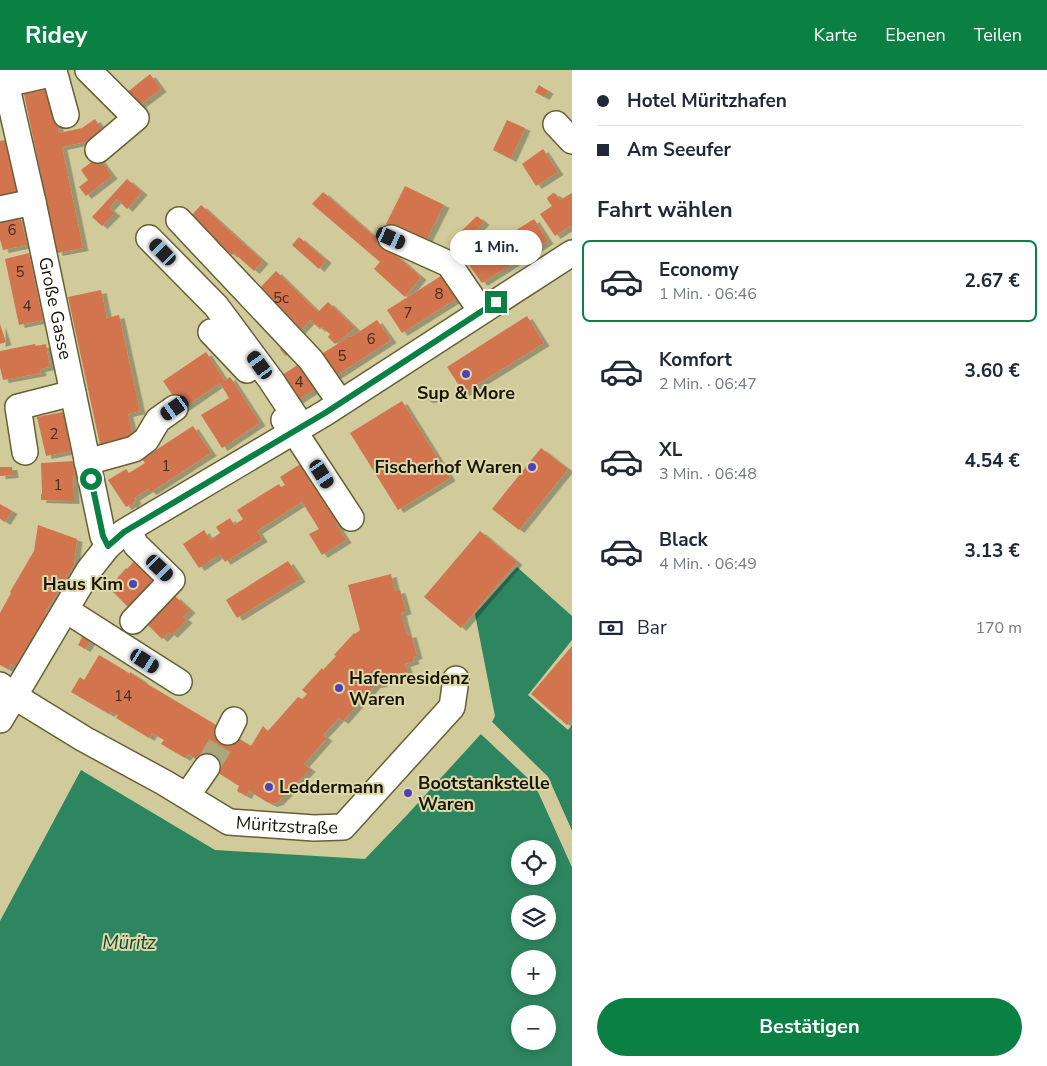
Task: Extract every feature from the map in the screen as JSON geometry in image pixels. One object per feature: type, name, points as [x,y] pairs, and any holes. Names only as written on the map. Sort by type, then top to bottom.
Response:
[{"type":"street","points":[[5,77],[46,75],[54,70],[66,115]]},
{"type":"street","points":[[88,70],[136,118],[98,150]]},
{"type":"street","name":"Große Gasse","points":[[5,77],[103,536],[108,546]]},
{"type":"street","points":[[0,209],[33,202]]},
{"type":"street","points":[[179,220],[311,360],[340,402]]},
{"type":"street","points":[[149,238],[216,306],[270,380],[351,518]]},
{"type":"street","points":[[391,238],[449,264],[481,311]]},
{"type":"street","points":[[0,720],[7,690],[66,610],[89,570],[108,546],[128,530],[298,429],[572,253]]},
{"type":"street","points":[[211,332],[259,383],[282,418],[298,429]]},
{"type":"street","points":[[25,452],[18,407],[73,393]]},
{"type":"street","points":[[87,462],[134,450],[146,440],[158,420],[175,408]]},
{"type":"street","points":[[128,530],[136,545],[172,580],[133,621]]},
{"type":"street","points":[[66,610],[179,682]]},
{"type":"street","name":"Müritzstraße","points":[[7,690],[84,740],[187,796],[229,822],[314,828],[343,827],[452,707],[456,679]]},
{"type":"street","points":[[187,796],[207,767]]},
{"type":"water","points":[[517,567],[572,616],[572,640],[528,695],[568,730],[572,725],[572,831],[548,777],[492,722],[495,716],[475,614]]},
{"type":"water","name":"Müritz","points":[[481,734],[535,784],[572,867],[572,1066],[0,1066],[0,921],[81,770],[215,850],[365,859]]},
{"type":"pier","points":[[492,722],[548,777],[572,833],[546,779],[490,724]]},
{"type":"pier","points":[[483,732],[538,783],[572,861],[572,867],[535,785],[481,734]]},
{"type":"building","points":[[150,74],[161,89],[136,108],[125,94]]},
{"type":"building","points":[[539,85],[548,91],[544,97],[535,92]]},
{"type":"building","points":[[50,89],[59,133],[82,128],[95,119],[103,131],[85,142],[62,147],[83,248],[57,253],[24,94]]},
{"type":"building","points":[[507,120],[525,128],[511,159],[493,150]]},
{"type":"building","points":[[6,140],[18,195],[0,199],[0,141]]},
{"type":"building","points":[[543,149],[558,172],[536,186],[522,164]]},
{"type":"building","points":[[98,157],[112,176],[86,196],[79,187],[88,180],[81,170]]},
{"type":"building","points":[[127,179],[142,192],[127,209],[117,199],[109,208],[115,213],[102,226],[92,217]]},
{"type":"building","points":[[405,186],[444,205],[425,243],[386,224]]},
{"type":"building","points":[[323,192],[421,277],[405,297],[374,269],[380,262],[312,204]]},
{"type":"building","points":[[553,193],[560,200],[572,193],[572,225],[555,236],[540,214],[552,206],[547,199]]},
{"type":"building","points":[[201,205],[263,261],[254,271],[234,253],[232,255],[190,217]]},
{"type":"building","points":[[20,216],[27,245],[3,250],[0,239],[0,221]]},
{"type":"building","points":[[477,216],[484,222],[467,239],[469,241],[463,247],[454,238]]},
{"type":"building","points":[[534,219],[548,241],[482,283],[466,261]]},
{"type":"building","points":[[299,237],[326,260],[319,269],[292,245]]},
{"type":"building","points":[[29,253],[43,320],[19,325],[5,259]]},
{"type":"building","points":[[276,271],[318,312],[328,302],[355,328],[335,344],[328,337],[330,334],[322,327],[320,329],[310,320],[297,334],[255,293]]},
{"type":"building","points":[[449,271],[464,294],[402,333],[387,310]]},
{"type":"building","points":[[101,290],[107,318],[119,315],[140,411],[128,414],[134,442],[101,449],[68,297]]},
{"type":"building","points":[[527,316],[544,343],[464,393],[447,367]]},
{"type":"building","points":[[377,320],[391,340],[334,377],[320,355]]},
{"type":"building","points":[[0,324],[6,342],[0,344]]},
{"type":"building","points":[[288,342],[294,349],[286,356],[280,349]]},
{"type":"building","points":[[35,344],[36,346],[46,344],[50,367],[40,369],[41,373],[3,380],[0,367],[0,351]]},
{"type":"building","points":[[206,352],[225,381],[230,377],[260,423],[222,448],[201,415],[229,398],[220,383],[182,409],[163,381]]},
{"type":"building","points":[[304,361],[320,386],[295,402],[279,377]]},
{"type":"building","points":[[431,388],[434,389],[434,399],[427,400],[424,399],[423,392],[424,389]]},
{"type":"building","points":[[402,401],[450,478],[398,510],[350,433]]},
{"type":"building","points":[[63,412],[71,451],[46,456],[37,417]]},
{"type":"building","points":[[193,426],[211,453],[151,492],[148,489],[140,494],[134,498],[136,501],[133,503],[134,505],[132,506],[131,504],[126,507],[108,480],[126,469],[129,473],[145,463],[142,459]]},
{"type":"building","points":[[541,448],[568,469],[519,530],[492,509]]},
{"type":"building","points":[[74,461],[74,501],[41,500],[41,463]]},
{"type":"building","points":[[305,461],[342,520],[336,524],[346,540],[322,555],[309,534],[319,529],[302,502],[257,531],[262,539],[225,562],[220,554],[199,568],[183,544],[204,530],[210,540],[220,533],[216,527],[230,518],[234,525],[243,519],[237,510],[279,484],[281,487],[285,485],[280,477]]},
{"type":"building","points":[[0,467],[12,467],[13,475],[0,476]]},
{"type":"building","points":[[0,504],[12,511],[5,522],[0,519]]},
{"type":"building","points":[[38,525],[77,539],[74,565],[45,613],[48,614],[17,668],[11,664],[8,669],[0,665],[0,613],[34,551]]},
{"type":"building","points":[[480,531],[517,562],[461,628],[424,597]]},
{"type":"building","name":"Haus Kim","points":[[136,559],[158,580],[130,609],[109,588]]},
{"type":"building","points":[[288,561],[300,579],[237,618],[226,600]]},
{"type":"building","name":"Hafenresidenz Waren","points":[[391,574],[395,591],[400,590],[406,611],[401,613],[407,635],[411,634],[417,656],[413,657],[414,661],[405,664],[408,672],[381,679],[382,684],[375,685],[365,697],[362,694],[354,701],[358,704],[343,721],[339,718],[323,735],[327,738],[304,764],[310,769],[278,802],[272,804],[249,791],[246,796],[237,791],[239,786],[188,754],[185,758],[161,744],[164,740],[152,733],[149,738],[116,718],[118,715],[111,712],[109,714],[71,692],[80,677],[84,680],[99,655],[251,746],[263,726],[268,731],[298,697],[302,699],[307,694],[302,690],[336,656],[334,655],[354,633],[360,630],[348,585]]},
{"type":"building","points":[[175,596],[190,610],[183,617],[187,620],[172,635],[169,632],[162,639],[148,625]]},
{"type":"building","points":[[87,628],[95,633],[85,649],[78,645]]},
{"type":"building","points":[[572,646],[572,719],[567,725],[531,694]]},
{"type":"tunnel","points":[[207,767],[228,732]]},
{"type":"place","name":"Sup & More","points":[[466,374]]},
{"type":"place","name":"Fischerhof Waren","points":[[532,467]]},
{"type":"place","name":"Haus Kim","points":[[133,584]]},
{"type":"place","name":"Hafenresidenz Waren","points":[[339,688]]},
{"type":"place","name":"Leddermann","points":[[269,787]]},
{"type":"place","name":"Bootstankstelle Waren","points":[[408,793]]},
{"type":"route","points":[[91,479],[103,536],[108,546],[124,532],[325,413],[496,302]]}]
